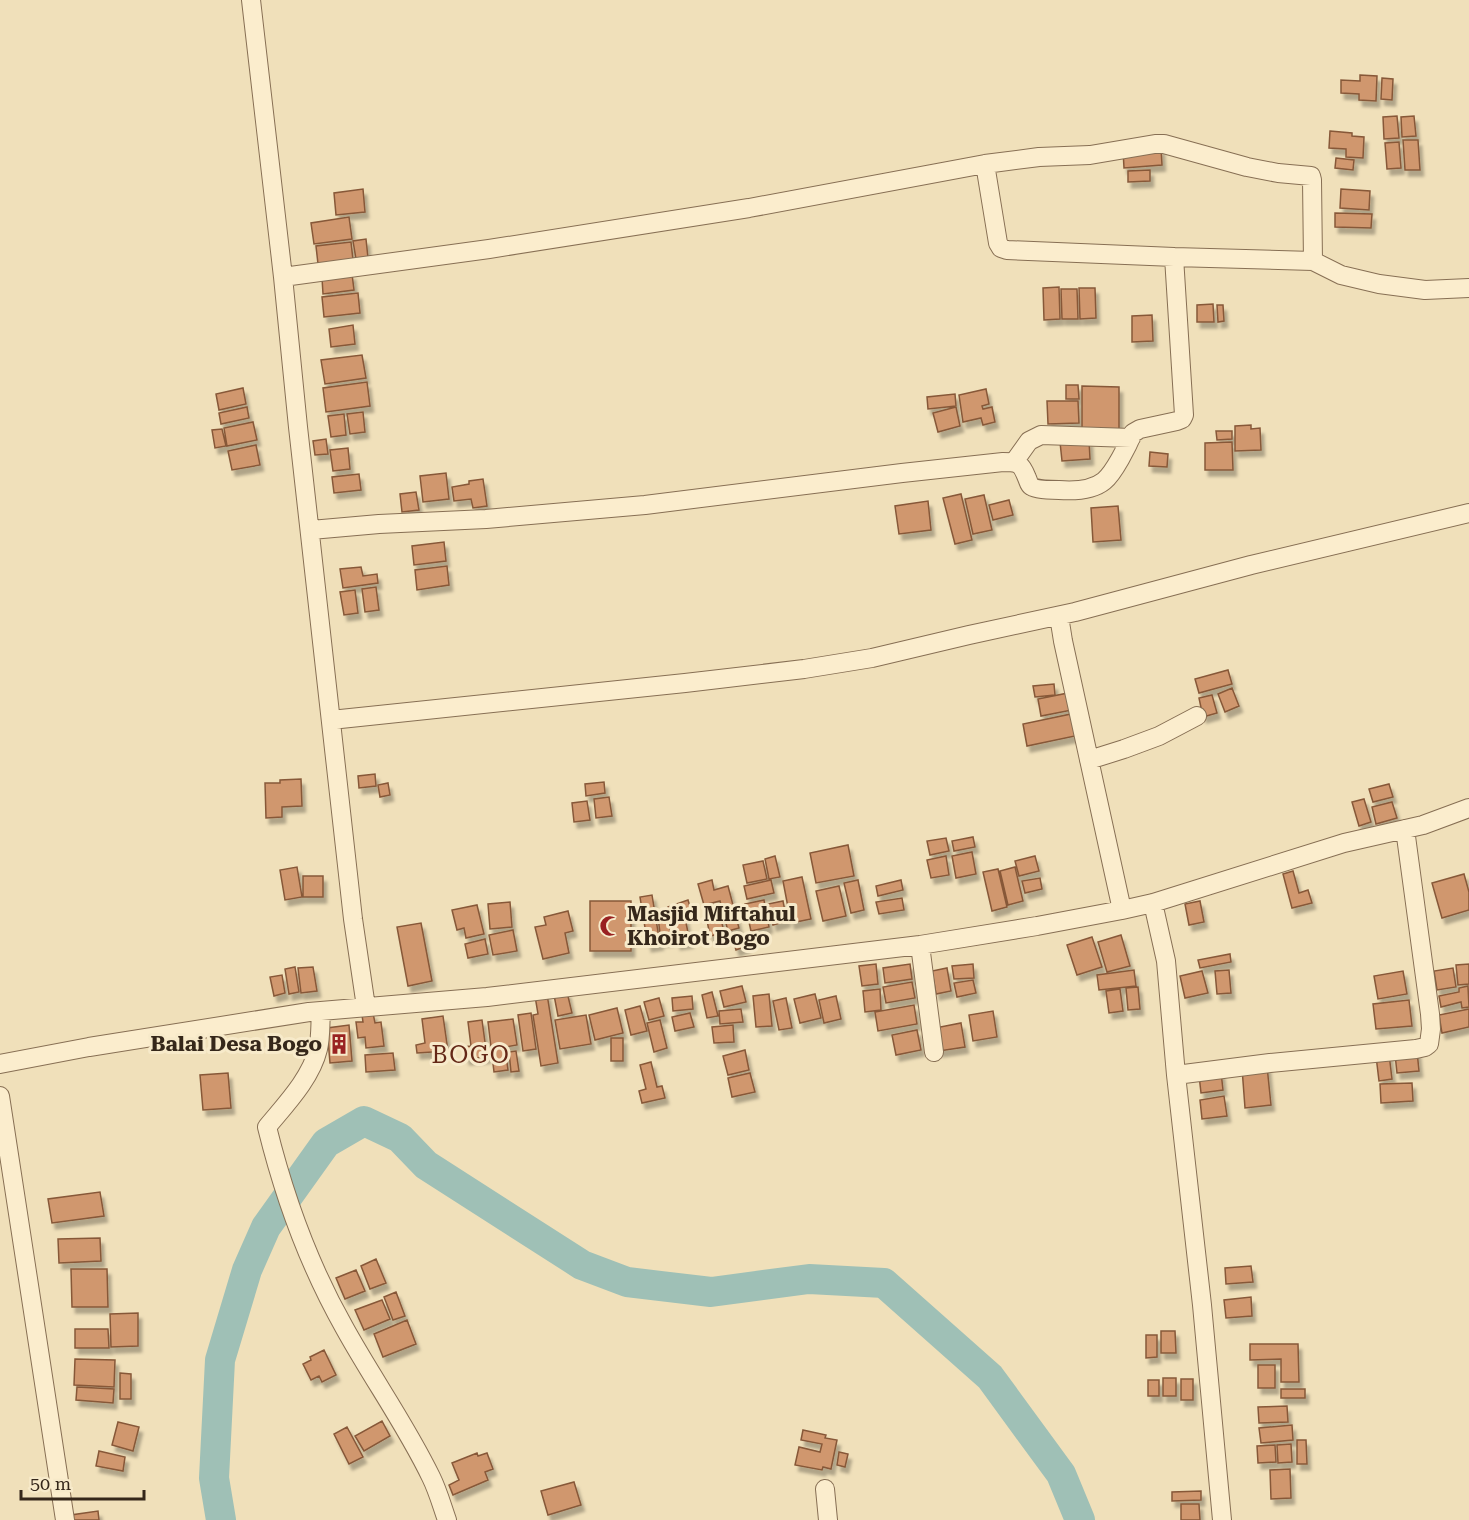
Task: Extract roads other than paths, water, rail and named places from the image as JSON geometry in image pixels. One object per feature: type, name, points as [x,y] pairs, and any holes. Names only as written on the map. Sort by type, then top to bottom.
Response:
[{"type":"street","points":[[251,0],[353,919],[366,1007]]},
{"type":"street","points":[[283,277],[489,249],[749,208],[985,164],[1039,157],[1090,155],[1155,144],[1184,149],[1246,167],[1278,173],[1309,175],[1312,180],[1314,261]]},
{"type":"street","points":[[985,164],[998,243],[1001,248],[1007,250],[1314,261],[1341,275],[1379,284],[1425,290],[1469,288]]},
{"type":"street","points":[[311,530],[486,519],[645,505],[902,473],[1014,462],[1023,467],[1032,488],[1075,490],[1096,486],[1110,475],[1133,433],[1140,429],[1177,421],[1184,415],[1174,257]]},
{"type":"street","points":[[1014,462],[1029,441],[1041,435],[1131,438]]},
{"type":"street","points":[[332,720],[685,683],[804,669],[872,658],[1059,616],[1469,513]]},
{"type":"street","points":[[1059,616],[1122,910]]},
{"type":"street","points":[[1089,760],[1159,736],[1197,716]]},
{"type":"street","points":[[0,1064],[89,1047],[321,1012],[487,996],[990,935],[1153,903],[1344,843],[1423,825],[1469,808]]},
{"type":"street","points":[[1176,1075],[1416,1049],[1429,1044],[1430,1014],[1405,829]]},
{"type":"street","points":[[1153,903],[1166,961],[1222,1520]]},
{"type":"street","points":[[920,945],[934,1052]]},
{"type":"street","points":[[321,1012],[319,1046],[315,1060],[303,1080],[267,1127],[275,1160],[301,1236],[326,1292],[344,1328],[432,1478],[447,1520]]},
{"type":"street","points":[[0,1096],[65,1520]]},
{"type":"street","points":[[825,1489],[828,1520]]},
{"type":"waterway","points":[[221,1520],[214,1478],[220,1360],[247,1270],[266,1227],[326,1143],[364,1121],[400,1138],[426,1165],[582,1265],[627,1282],[711,1292],[809,1279],[884,1283],[990,1377],[1061,1474],[1080,1520]]},
{"type":"place","name":"Masjid Miftahul Khoirot Bogo","points":[[610,926]]},
{"type":"place","name":"Balai Desa Bogo","points":[[339,1044]]},
{"type":"district","name":"BOGO","points":[[471,1055]]}]
